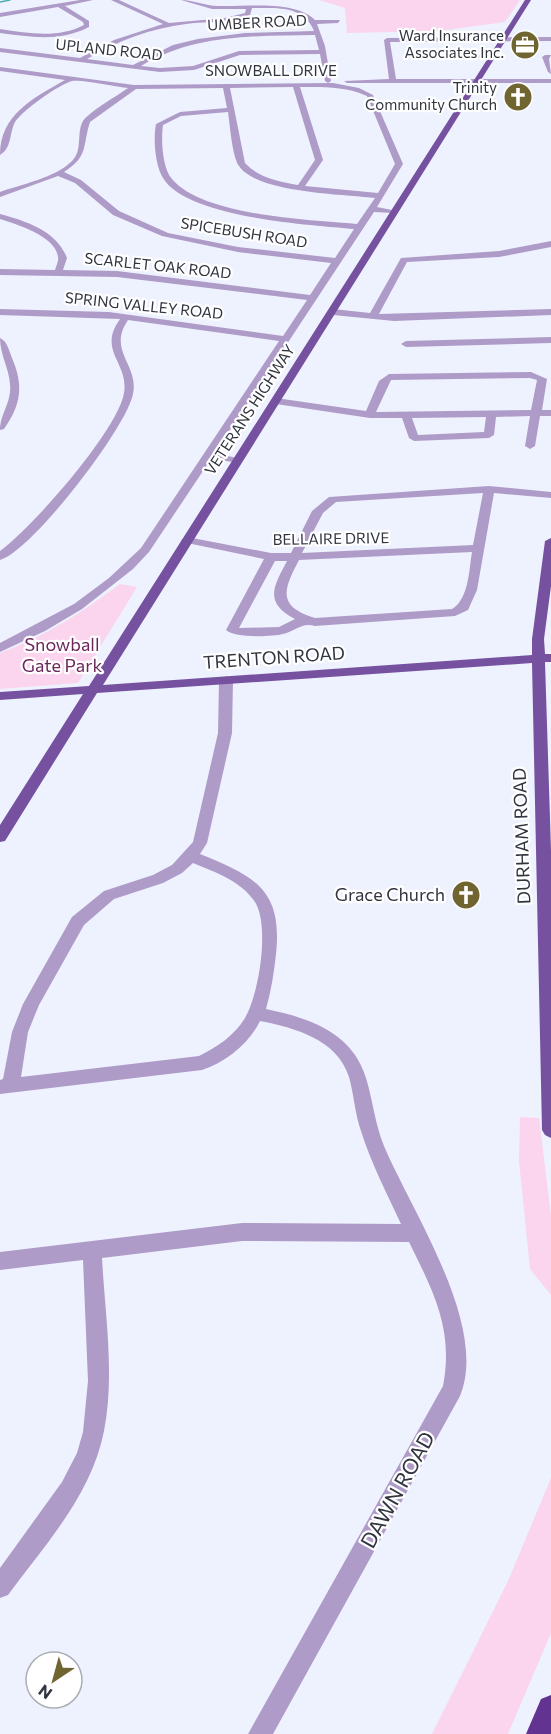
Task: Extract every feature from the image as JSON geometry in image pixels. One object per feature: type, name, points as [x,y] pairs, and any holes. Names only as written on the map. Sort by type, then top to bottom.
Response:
[{"type":"highway","points":[[541,1734],[551,1709]]},
{"type":"main road","name":"VETERANS HIGHWAY","points":[[0,837],[528,0]]},
{"type":"main road","name":"DURHAM ROAD","points":[[551,541],[539,621],[544,658],[551,1130]]},
{"type":"main road","name":"TRENTON ROAD","points":[[0,696],[544,658]]},
{"type":"street","points":[[0,15],[90,0]]},
{"type":"street","points":[[114,0],[169,25]]},
{"type":"street","points":[[184,0],[208,7],[295,9],[307,13],[317,33],[328,81]]},
{"type":"street","points":[[0,31],[50,36],[72,32],[87,26],[85,20],[58,5]]},
{"type":"street","points":[[79,61],[110,44],[169,25],[239,18],[248,14],[249,7]]},
{"type":"street","points":[[312,22],[338,21]]},
{"type":"street","name":"UMBER ROAD","points":[[132,68],[152,56],[200,39],[317,33]]},
{"type":"street","points":[[382,33],[386,40],[393,81]]},
{"type":"street","points":[[386,40],[551,39]]},
{"type":"street","name":"UPLAND ROAD","points":[[0,50],[132,68],[184,69],[239,53],[322,52]]},
{"type":"street","points":[[454,57],[492,57]]},
{"type":"street","points":[[548,57],[551,72]]},
{"type":"street","points":[[0,67],[129,82],[551,81]]},
{"type":"street","name":"SNOWBALL DRIVE","points":[[0,67],[10,71],[134,87],[345,86],[370,95],[399,164],[372,209],[145,550],[123,574],[60,620],[0,648]]},
{"type":"street","points":[[0,76],[10,71]]},
{"type":"street","points":[[0,153],[5,147],[10,126],[16,117],[71,79]]},
{"type":"street","points":[[296,86],[319,160],[301,186]]},
{"type":"street","points":[[0,195],[58,173],[81,154],[84,130],[90,118],[134,87]]},
{"type":"street","points":[[226,87],[241,164],[246,171],[267,181],[380,196]]},
{"type":"street","points":[[230,110],[190,112],[160,124],[163,171],[173,185],[199,200],[232,210],[359,227]]},
{"type":"street","name":"SPICEBUSH ROAD","points":[[58,173],[78,178],[104,205],[127,219],[156,231],[215,245],[336,261]]},
{"type":"street","points":[[372,209],[393,211]]},
{"type":"street","points":[[0,216],[31,228],[57,244],[63,258],[59,271]]},
{"type":"street","points":[[374,316],[404,260],[499,254],[551,244]]},
{"type":"street","name":"SCARLET OAK ROAD","points":[[0,272],[59,271],[157,277],[312,298]]},
{"type":"street","name":"SPRING VALLEY ROAD","points":[[0,312],[71,312],[126,317],[285,339]]},
{"type":"street","points":[[333,312],[477,327],[551,340]]},
{"type":"street","points":[[406,344],[551,312]]},
{"type":"street","points":[[0,556],[37,526],[118,420],[129,392],[126,370],[114,341],[116,330],[126,317]]},
{"type":"street","points":[[0,341],[13,368],[16,392],[10,412],[0,427]]},
{"type":"street","points":[[370,415],[384,381],[397,375],[538,376],[542,379],[530,446]]},
{"type":"street","points":[[276,401],[370,415],[551,413]]},
{"type":"street","points":[[406,415],[414,438],[489,435],[491,413]]},
{"type":"street","points":[[208,455],[237,461]]},
{"type":"street","points":[[489,489],[468,599],[461,609],[455,612],[325,622],[304,620],[293,614],[279,596],[279,588],[318,511],[333,499],[489,489],[551,495]]},
{"type":"street","name":"BELLAIRE DRIVE","points":[[187,540],[271,556],[294,557],[478,549]]},
{"type":"street","points":[[271,556],[232,630],[237,632],[281,631],[304,620]]},
{"type":"street","points":[[191,856],[240,879],[253,887],[265,901],[271,928],[257,1014],[253,1024],[232,1047],[202,1063],[6,1087],[27,1013],[78,921],[109,895],[163,877],[191,856],[200,843],[225,734],[226,680]]},
{"type":"street","name":"DAWN ROAD","points":[[257,1014],[302,1024],[323,1034],[348,1055],[355,1070],[369,1131],[447,1302],[460,1348],[453,1389],[260,1734]]},
{"type":"street","points":[[0,1261],[242,1232],[415,1233]]},
{"type":"street","points":[[0,1587],[71,1488],[88,1452],[96,1422],[98,1385],[92,1250]]},
{"type":"green space","points":[[319,0],[520,0],[505,22],[440,31],[347,33],[345,8]]},
{"type":"green space","name":"Snowball Gate Park","points":[[120,584],[137,587],[78,683],[0,689],[0,653],[63,623]]},
{"type":"green space","points":[[520,1117],[539,1118],[551,1216],[551,1295],[530,1269],[519,1161]]},
{"type":"green space","points":[[551,1478],[551,1633],[508,1734],[432,1734],[508,1581]]},
{"type":"waterway","points":[[0,2],[10,0]]},
{"type":"place","name":"Ward Insurance Associates Inc.","points":[[525,45]]},
{"type":"place","name":"Trinity Community Church","points":[[518,97]]},
{"type":"place","name":"Grace Church","points":[[466,895]]}]
